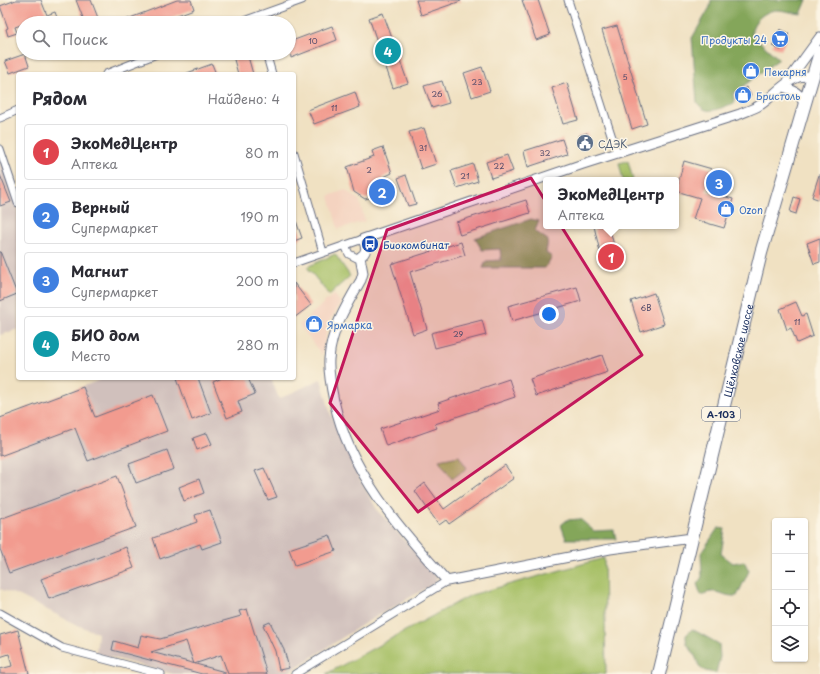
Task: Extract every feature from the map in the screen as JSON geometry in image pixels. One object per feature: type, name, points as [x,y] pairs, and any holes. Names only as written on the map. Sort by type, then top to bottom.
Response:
[{"type":"main road","name":"Щёлковское шоссе","points":[[659,674],[757,268],[820,52]]},
{"type":"street","points":[[266,16],[302,0]]},
{"type":"street","points":[[568,0],[617,153]]},
{"type":"street","points":[[783,87],[820,37]]},
{"type":"street","points":[[111,72],[141,60]]},
{"type":"street","points":[[268,60],[271,72]]},
{"type":"street","points":[[546,177],[757,107],[799,76],[812,77]]},
{"type":"street","points":[[783,87],[797,92],[804,104]]},
{"type":"street","points":[[0,118],[16,111]]},
{"type":"street","points":[[0,149],[16,197]]},
{"type":"street","points":[[296,160],[323,252]]},
{"type":"street","points":[[296,262],[543,178]]},
{"type":"street","points":[[345,245],[349,254],[357,258],[360,257],[364,254],[366,249],[363,239]]},
{"type":"street","points":[[360,257],[363,273],[361,280],[335,329],[329,358],[330,382],[338,418],[348,445],[366,480],[382,505],[402,532],[448,581]]},
{"type":"street","points":[[295,674],[448,581],[610,549],[692,538]]},
{"type":"street","points":[[0,613],[62,648],[160,674]]},
{"type":"highlighted area","points":[[531,178],[642,355],[418,512],[330,403],[387,230]]},
{"type":"shaded area","points":[[0,156],[16,202],[16,330],[0,335]]},
{"type":"shaded area","points":[[345,190],[359,200],[365,221],[338,229],[329,196]]},
{"type":"shaded area","name":"Ярмарка","points":[[334,294],[341,303],[328,324],[322,355],[299,325]]},
{"type":"shaded area","points":[[321,379],[331,415],[359,478],[376,508],[437,578],[435,583],[365,623],[286,674],[173,674],[96,653],[98,633],[77,625],[20,596],[0,589],[0,418],[100,380],[272,380],[279,399]]},
{"type":"green space","points":[[711,0],[807,0],[801,14],[776,10],[771,11],[759,18],[753,26],[752,35],[779,59],[733,94],[735,103],[714,110],[705,109],[697,102],[692,38],[710,7]]},
{"type":"green space","points":[[628,161],[632,177],[622,177],[619,163]]},
{"type":"green space","points":[[531,219],[539,221],[535,231],[548,240],[546,253],[552,257],[545,268],[483,268],[486,261],[501,260],[500,249],[482,250],[475,238]]},
{"type":"green space","points":[[335,254],[350,276],[329,295],[307,267]]},
{"type":"green space","points":[[459,456],[467,468],[452,479],[439,460]]},
{"type":"green space","points":[[580,519],[594,531],[614,530],[616,539],[566,539],[561,525],[567,520]]},
{"type":"green space","points":[[718,528],[725,529],[721,554],[733,563],[744,561],[749,571],[737,596],[716,592],[701,595],[697,584],[702,577],[701,553]]},
{"type":"green space","points":[[604,558],[606,674],[326,674],[471,595]]},
{"type":"green space","points":[[692,629],[719,644],[720,657],[716,673],[701,669],[687,642],[686,635]]},
{"type":"building","points":[[16,0],[41,0],[47,15],[55,12],[56,16],[16,16],[16,33],[8,36],[6,29],[8,28],[0,6]]},
{"type":"building","points":[[76,0],[91,0],[97,16],[82,16]]},
{"type":"building","points":[[177,0],[191,0],[194,9],[175,16],[135,16]]},
{"type":"building","points":[[416,0],[461,0],[461,1],[421,15]]},
{"type":"building","points":[[522,0],[538,0],[550,35],[536,40]]},
{"type":"building","points":[[383,13],[408,83],[393,88],[369,18]]},
{"type":"building","points":[[332,26],[337,40],[296,56],[296,39]]},
{"type":"building","points":[[617,26],[647,124],[632,129],[602,30]]},
{"type":"building","name":"Продукты 24","points":[[780,29],[789,33],[781,50],[772,46]]},
{"type":"building","points":[[16,57],[16,60],[27,60],[29,66],[10,73],[5,61]]},
{"type":"building","points":[[234,60],[249,60],[252,72],[237,72]]},
{"type":"building","points":[[212,64],[215,72],[190,72]]},
{"type":"building","points":[[482,67],[490,91],[472,97],[464,73]]},
{"type":"building","points":[[442,81],[449,103],[432,108],[424,86]]},
{"type":"building","points":[[567,83],[578,120],[563,124],[552,88]]},
{"type":"building","name":"Бристоль","points":[[746,87],[751,95],[740,102],[735,94]]},
{"type":"building","points":[[355,92],[360,107],[314,124],[308,110]]},
{"type":"building","points":[[424,128],[436,164],[421,169],[409,132]]},
{"type":"building","points":[[587,133],[590,144],[581,147],[578,136]]},
{"type":"building","points":[[562,139],[567,154],[528,167],[524,151]]},
{"type":"building","points":[[383,147],[392,173],[382,178],[386,194],[365,199],[354,192],[347,167],[374,157],[372,151]]},
{"type":"building","points":[[507,155],[513,171],[491,178],[486,162]]},
{"type":"building","points":[[684,161],[712,169],[706,191],[733,199],[724,228],[693,219],[700,198],[679,192],[679,180]]},
{"type":"building","points":[[473,164],[478,181],[457,188],[451,171]]},
{"type":"building","points":[[0,175],[11,202],[0,206]]},
{"type":"building","points":[[406,175],[416,204],[408,206],[398,178]]},
{"type":"building","points":[[820,175],[820,200],[812,197]]},
{"type":"building","points":[[794,197],[800,199],[796,214],[790,212]]},
{"type":"building","points":[[526,200],[530,213],[460,235],[456,222]]},
{"type":"building","points":[[296,221],[302,238],[296,240]]},
{"type":"building","points":[[595,229],[610,229],[618,261],[603,265]]},
{"type":"building","points":[[820,238],[820,262],[814,264],[807,243]]},
{"type":"building","points":[[461,242],[465,255],[410,272],[427,329],[413,334],[391,264]]},
{"type":"building","points":[[0,251],[16,294],[0,301]]},
{"type":"building","points":[[296,286],[311,305],[296,316]]},
{"type":"building","points":[[577,287],[581,301],[512,321],[508,306]]},
{"type":"building","points":[[654,293],[664,324],[641,332],[631,301]]},
{"type":"building","points":[[796,302],[802,316],[806,314],[813,336],[797,343],[791,328],[787,330],[780,309]]},
{"type":"building","points":[[482,320],[486,335],[435,348],[431,333]]},
{"type":"building","points":[[602,355],[608,372],[536,396],[530,379]]},
{"type":"building","points":[[509,379],[515,397],[435,424],[437,428],[386,446],[380,429],[440,409],[438,403]]},
{"type":"building","points":[[178,380],[199,380],[211,413],[192,420]]},
{"type":"building","points":[[218,380],[249,380],[255,394],[238,401],[242,412],[227,418],[213,382]]},
{"type":"building","points":[[83,387],[95,417],[153,395],[167,431],[88,461],[75,428],[0,456],[0,418]]},
{"type":"building","points":[[207,433],[212,444],[197,450],[193,438]]},
{"type":"building","points":[[167,450],[174,469],[136,483],[129,464]]},
{"type":"building","points":[[505,465],[514,478],[449,524],[446,520],[439,525],[415,491],[425,483],[444,509]]},
{"type":"building","points":[[264,468],[277,497],[268,500],[255,471]]},
{"type":"building","points":[[117,476],[136,527],[9,573],[0,549],[0,519]]},
{"type":"building","points":[[199,479],[204,493],[184,501],[179,487]]},
{"type":"building","points":[[210,510],[222,542],[202,549],[200,544],[160,559],[153,538],[197,522],[195,515]]},
{"type":"building","points":[[330,535],[336,551],[295,565],[289,549]]},
{"type":"building","points":[[126,547],[134,568],[49,599],[41,579]]},
{"type":"building","points":[[247,609],[267,674],[228,674],[221,655],[195,664],[225,672],[225,674],[202,674],[112,650],[114,641],[138,648],[141,635],[160,639],[241,616],[239,611]],"holes":[[[186,641],[194,663],[170,657],[151,652]]]},
{"type":"building","points":[[270,622],[284,650],[289,668],[279,670],[275,651],[263,625]]},
{"type":"building","points":[[18,630],[29,674],[0,674],[0,669],[12,666],[9,654],[0,657],[0,635]]},
{"type":"place","name":"Продукты 24","points":[[780,39]]},
{"type":"place","name":"БИО дом","points":[[388,51]]},
{"type":"place","name":"Пекарня","points":[[751,71]]},
{"type":"place","name":"Бристоль","points":[[743,95]]},
{"type":"place","name":"СДЭК","points":[[585,143]]},
{"type":"place","name":"Магнит","points":[[719,183]]},
{"type":"place","name":"Верный","points":[[382,192]]},
{"type":"place","name":"Ozon","points":[[726,209]]},
{"type":"place","name":"Биокомбинат","points":[[370,244]]},
{"type":"place","name":"ЭкоМедЦентр","points":[[611,257]]},
{"type":"place","name":"Ярмарка","points":[[314,324]]}]
